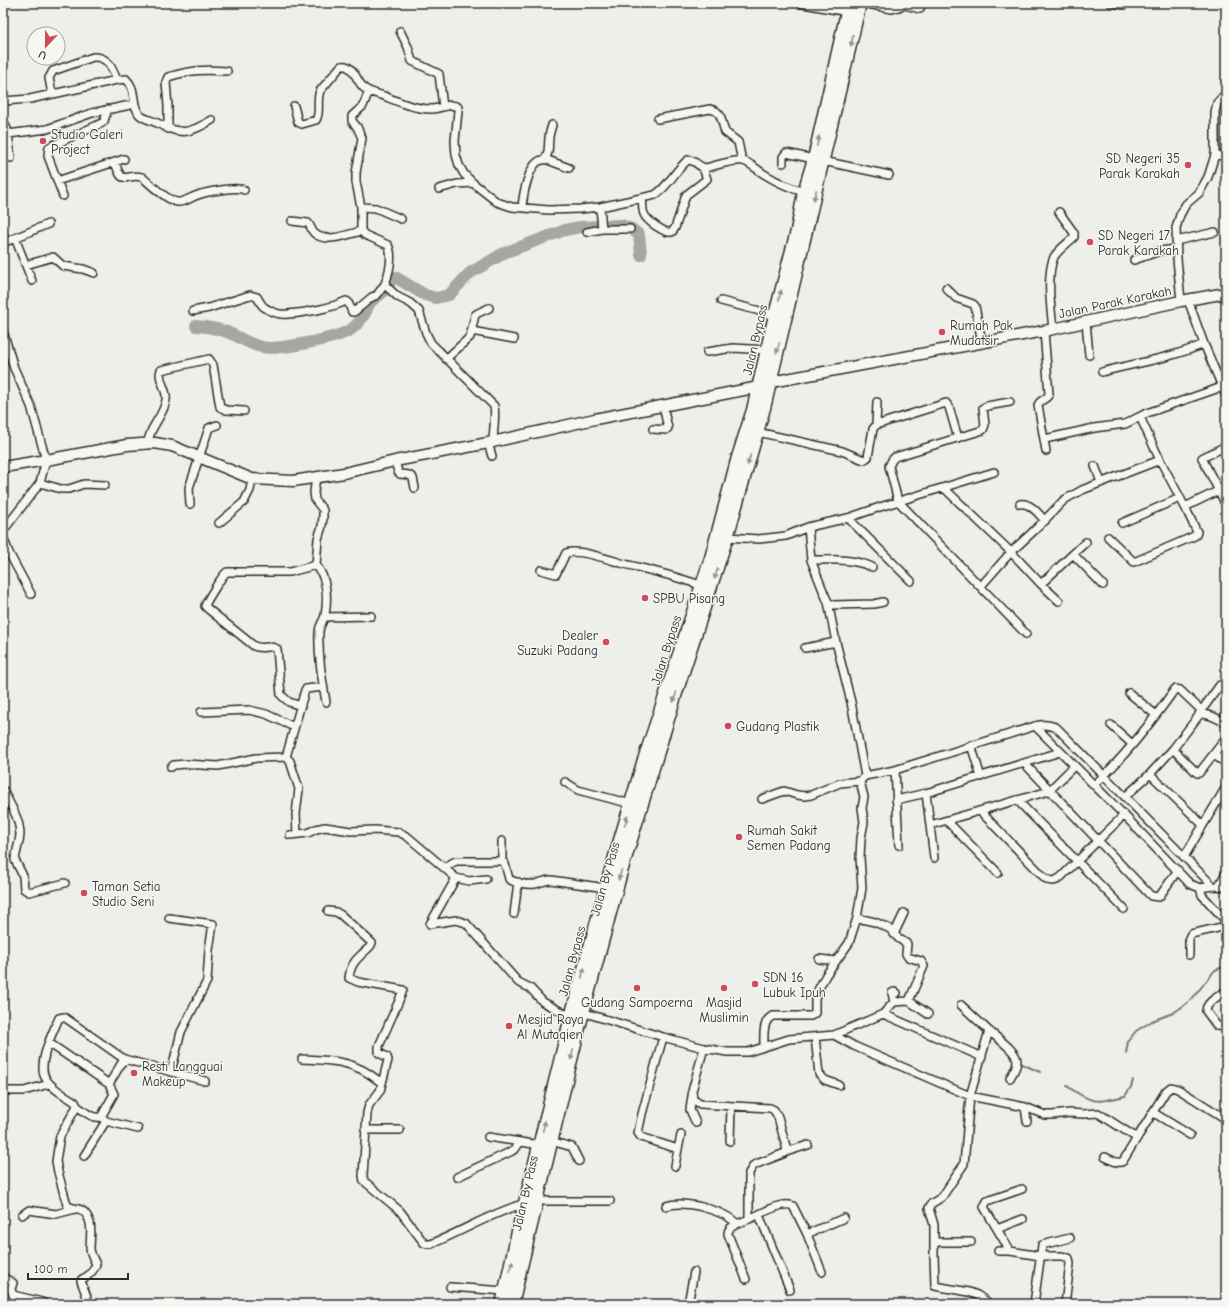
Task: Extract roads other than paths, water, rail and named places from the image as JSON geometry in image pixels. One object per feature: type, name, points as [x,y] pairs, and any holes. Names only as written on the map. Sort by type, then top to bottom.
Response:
[{"type":"highway","points":[[818,160],[860,3]]},
{"type":"highway","points":[[830,112],[848,8]]},
{"type":"highway","name":"Jalan Bypass","points":[[502,1304],[519,1227],[531,1202],[546,1143],[606,888],[636,799],[702,586],[759,387],[775,315],[797,231],[804,192],[818,160]]},
{"type":"highway","name":"Jalan Bypass","points":[[727,536],[771,382],[818,160]]},
{"type":"highway","name":"Jalan By Pass","points":[[577,1015],[621,872],[636,799],[727,536]]},
{"type":"highway","name":"Jalan By Pass","points":[[512,1304],[531,1202]]},
{"type":"street","points":[[798,3],[848,8]]},
{"type":"street","points":[[863,3],[892,9],[906,5],[920,9]]},
{"type":"street","points":[[1111,3],[1124,4]]},
{"type":"street","points":[[400,31],[408,47],[412,61],[439,74],[443,107]]},
{"type":"street","points":[[52,94],[49,78],[53,71],[97,56],[109,62],[118,80]]},
{"type":"street","points":[[294,106],[298,122],[302,124],[316,120],[318,117],[318,96],[320,91],[341,66],[344,65],[352,71],[363,88],[369,91],[412,106],[431,109],[451,105],[458,107],[455,141],[459,165],[464,174],[473,183],[497,202],[512,207],[549,210],[600,207],[655,195],[661,191],[682,165],[688,160],[693,160],[703,168],[707,179],[686,195],[675,228],[672,232],[667,232],[661,229],[645,215],[643,212],[642,198]]},
{"type":"street","points":[[168,129],[166,82],[168,77],[206,69],[228,71]]},
{"type":"street","points":[[3,101],[19,101],[118,80],[126,80],[129,82],[134,93],[140,116],[168,129],[184,132],[193,131],[212,120]]},
{"type":"street","points":[[193,311],[209,308],[250,295],[257,297],[263,307],[277,313],[287,314],[307,311],[335,306],[346,301],[348,302],[352,312],[354,312],[372,297],[377,295],[386,286],[390,264],[390,249],[388,245],[365,235],[361,231],[361,207],[356,182],[356,173],[362,138],[357,127],[352,121],[352,116],[363,106],[369,91]]},
{"type":"street","points":[[1226,93],[1217,102],[1215,112],[1215,155],[1208,177],[1199,193],[1186,204],[1180,215],[1176,228],[1176,245],[1184,301],[1226,396]]},
{"type":"street","points":[[8,134],[47,129],[92,113],[136,104]]},
{"type":"street","points":[[63,196],[48,156],[49,147],[102,123],[108,109]]},
{"type":"street","points":[[658,119],[710,109],[716,110],[720,115],[725,132],[738,142],[742,161]]},
{"type":"street","points":[[3,120],[7,129],[11,158]]},
{"type":"street","points":[[546,159],[552,125]]},
{"type":"street","points":[[783,163],[783,157],[786,153],[889,175]]},
{"type":"street","points":[[1215,155],[1226,156]]},
{"type":"street","points":[[57,181],[124,159]]},
{"type":"street","points":[[522,207],[530,173],[538,162],[546,159],[569,168]]},
{"type":"street","points":[[703,168],[742,161],[785,186],[804,192]]},
{"type":"street","points":[[115,162],[118,172],[122,177],[126,179],[138,176],[142,177],[163,194],[177,202],[181,202],[198,195],[238,188],[244,190]]},
{"type":"street","points":[[439,189],[456,184],[473,183]]},
{"type":"street","points":[[361,207],[376,208],[401,219]]},
{"type":"street","points":[[600,207],[602,226]]},
{"type":"street","points":[[1046,451],[1045,438],[1038,405],[1040,401],[1048,397],[1049,394],[1051,266],[1055,256],[1074,237],[1074,233],[1059,212]]},
{"type":"street","points":[[292,221],[308,223],[315,234],[328,238],[335,238],[361,231]]},
{"type":"street","points":[[3,243],[48,224]]},
{"type":"street","points":[[587,232],[602,226],[630,229]]},
{"type":"street","points":[[1134,260],[1215,232]]},
{"type":"street","points":[[15,238],[32,281]]},
{"type":"street","points":[[26,265],[53,256],[63,266],[83,269],[94,273]]},
{"type":"street","points":[[386,286],[398,297],[414,305],[419,311],[431,343],[494,406],[495,410],[490,443],[492,456]]},
{"type":"street","points":[[946,288],[956,298],[975,306],[982,343]]},
{"type":"street","name":"Jalan Parak Karakah","points":[[3,467],[127,445],[148,443],[172,446],[252,479],[293,481],[344,473],[395,461],[490,443],[595,419],[759,387],[771,382],[1010,338],[1226,293]]},
{"type":"street","points":[[721,301],[775,315]]},
{"type":"street","points":[[446,358],[470,337],[475,316],[489,308]]},
{"type":"street","points":[[1086,322],[1089,356]]},
{"type":"street","points":[[3,331],[14,368],[31,406],[46,460],[40,482],[3,531]]},
{"type":"street","points":[[472,331],[514,339]]},
{"type":"street","points":[[1102,372],[1153,361],[1182,353],[1204,344]]},
{"type":"street","points":[[707,352],[733,348],[767,350]]},
{"type":"street","points":[[148,443],[151,430],[163,410],[167,399],[160,376],[161,370],[208,359],[213,365],[220,407],[226,410],[244,411]]},
{"type":"street","points":[[1045,438],[1094,428],[1126,424],[1140,417],[1222,387]]},
{"type":"street","points":[[757,432],[842,451],[864,460],[868,457],[873,429],[876,425],[877,402]]},
{"type":"street","points":[[1010,402],[984,407],[982,411],[985,425],[983,430],[895,457],[890,466],[898,501],[1026,634]]},
{"type":"street","points":[[876,425],[946,404],[949,407],[958,438]]},
{"type":"street","points":[[653,429],[666,430],[668,428],[663,406]]},
{"type":"street","points":[[1108,538],[1130,559],[1137,562],[1196,535],[1197,532],[1186,507],[1160,460],[1140,417]]},
{"type":"street","points":[[190,504],[189,488],[198,458],[209,428],[217,425]]},
{"type":"street","points":[[1226,446],[1202,458],[1226,505]]},
{"type":"street","points":[[981,586],[1011,552],[1045,521],[1064,500],[1101,482],[1160,460]]},
{"type":"street","points":[[395,461],[400,474],[409,475],[413,478],[415,488]]},
{"type":"street","points":[[1094,466],[1101,482]]},
{"type":"street","points":[[727,536],[772,538],[786,536],[808,527],[848,518],[994,472]]},
{"type":"street","points":[[316,477],[314,492],[315,500],[323,510],[322,526],[318,539],[316,565],[322,572],[327,594],[325,617],[319,625],[319,662],[326,702]]},
{"type":"street","points":[[219,523],[244,502],[250,490],[252,479]]},
{"type":"street","points":[[40,482],[61,489],[69,489],[84,484],[105,485]]},
{"type":"street","points":[[1186,507],[1226,487]]},
{"type":"street","points":[[944,488],[1011,552],[1058,601]]},
{"type":"street","points":[[1122,523],[1180,498]]},
{"type":"street","points":[[1020,504],[1024,503],[1028,505],[1045,521]]},
{"type":"street","points":[[848,518],[911,581]]},
{"type":"street","points":[[764,1047],[765,1024],[768,1018],[773,1016],[811,1016],[815,1013],[815,999],[818,990],[826,975],[849,943],[857,918],[862,888],[860,838],[864,822],[862,808],[864,797],[863,779],[851,702],[828,602],[811,560],[808,527]]},
{"type":"street","points":[[3,537],[9,554],[31,594]]},
{"type":"street","points":[[1041,584],[1086,542]]},
{"type":"street","points":[[541,570],[556,574],[566,553],[572,552],[607,559],[683,579],[702,586]]},
{"type":"street","points":[[1073,554],[1103,585]]},
{"type":"street","points":[[811,560],[852,560],[872,567]]},
{"type":"street","points":[[301,706],[289,702],[281,695],[277,649],[274,646],[259,648],[254,646],[205,606],[223,575],[227,572],[290,572],[316,565]]},
{"type":"street","points":[[828,602],[833,605],[874,604],[883,602]]},
{"type":"street","points":[[325,617],[370,616]]},
{"type":"street","points":[[805,648],[835,644],[836,642]]},
{"type":"street","points":[[1125,797],[1150,774],[1173,749],[1220,685],[1226,686]]},
{"type":"street","points":[[286,757],[306,689],[323,687]]},
{"type":"street","points":[[1094,785],[1104,776],[1132,744],[1175,690],[1178,689],[1199,713],[1203,713],[1226,723]]},
{"type":"street","points":[[1129,693],[1156,715]]},
{"type":"street","points":[[201,712],[249,710],[266,714],[294,727]]},
{"type":"street","points":[[762,799],[784,791],[797,795],[811,795],[840,783],[863,779],[895,770],[971,745],[1034,726],[1047,724],[1057,728],[1184,857],[1219,886]]},
{"type":"street","points":[[1111,725],[1132,744]]},
{"type":"street","points":[[1034,726],[1124,815],[1190,884],[1200,888],[1219,886]]},
{"type":"street","points":[[1173,749],[1197,773],[1199,773],[1226,738]]},
{"type":"street","points":[[971,745],[980,777]]},
{"type":"street","points":[[896,800],[926,793],[1025,764],[1060,752]]},
{"type":"street","points":[[1214,755],[1226,764]]},
{"type":"street","points":[[171,767],[174,765],[186,764],[218,766],[256,758],[286,757],[290,761],[298,789],[294,835],[308,833],[325,827],[351,831],[375,830],[399,832],[408,837],[456,878],[469,881],[486,879]]},
{"type":"street","points":[[1025,764],[1049,791],[1099,840],[1146,892],[1152,896],[1159,897],[1178,870]]},
{"type":"street","points":[[930,825],[1049,791],[1074,766]]},
{"type":"street","points":[[895,770],[899,844]]},
{"type":"street","points":[[1150,774],[1203,825]]},
{"type":"street","points":[[565,782],[578,790],[636,799]]},
{"type":"street","points":[[1184,857],[1226,788]]},
{"type":"street","points":[[3,790],[18,821],[18,848],[15,860],[23,876],[24,889],[29,892],[65,883]]},
{"type":"street","points":[[926,793],[934,858]]},
{"type":"street","points":[[1017,800],[1124,909]]},
{"type":"street","points":[[980,811],[1045,878],[1051,881],[1056,881],[1060,878],[1124,815]]},
{"type":"street","points":[[947,821],[998,874]]},
{"type":"street","points":[[502,840],[502,860],[505,864],[509,879],[532,884],[544,880],[551,880],[606,888]]},
{"type":"street","points":[[448,865],[456,861],[502,860]]},
{"type":"street","points":[[1219,886],[1226,873]]},
{"type":"street","points":[[456,878],[430,924],[456,920],[466,923],[518,982],[530,988],[543,1002],[577,1015],[704,1048],[736,1053],[748,1052],[789,1039],[834,1035],[883,1014],[894,1002],[909,1001],[928,1014]]},
{"type":"street","points":[[514,914],[518,882]]},
{"type":"street","points":[[1189,955],[1189,938],[1191,934],[1222,927],[1226,923],[1202,895],[1200,888]]},
{"type":"street","points":[[328,911],[336,912],[341,915],[372,943],[350,967],[349,978],[358,982],[403,990],[378,1046],[379,1053],[388,1059],[380,1091],[368,1108],[365,1130],[363,1176],[364,1181],[400,1211],[425,1244],[431,1244],[503,1211],[531,1202],[610,1201]]},
{"type":"street","points":[[894,934],[904,913]]},
{"type":"street","points":[[169,918],[213,924],[209,950],[207,981],[180,1032],[171,1072]]},
{"type":"street","points":[[857,918],[882,924],[907,944],[906,954],[908,957],[921,961],[924,966],[909,1001]]},
{"type":"street","points":[[819,959],[836,961]]},
{"type":"street","points":[[1226,991],[1208,1004],[1206,1009],[1206,1012],[1217,1026],[1226,1027]]},
{"type":"street","points":[[894,1002],[892,993],[898,993]]},
{"type":"street","points":[[961,1005],[1016,1056],[1017,1061],[1010,1078]]},
{"type":"street","points":[[883,1014],[982,1057]]},
{"type":"street","points":[[138,1130],[93,1116],[77,1106],[75,1102],[50,1084],[44,1075],[43,1062],[59,1018],[63,1017],[124,1059],[205,1081]]},
{"type":"street","points":[[989,1032],[970,1096],[964,1164],[942,1197],[931,1204],[929,1208],[934,1225],[936,1286],[968,1292],[977,1295],[990,1304]]},
{"type":"street","points":[[834,1035],[854,1046],[970,1096],[1025,1107],[1038,1113],[1052,1115],[1070,1113],[1098,1113],[1137,1138]]},
{"type":"street","points":[[663,1037],[638,1133],[641,1137],[678,1149]]},
{"type":"street","points":[[815,1037],[819,1074],[825,1080],[839,1085]]},
{"type":"street","points":[[49,1043],[109,1084],[114,1094],[104,1119],[84,1156]]},
{"type":"street","points":[[696,1123],[690,1110],[692,1092],[704,1048]]},
{"type":"street","points":[[109,1084],[124,1059]]},
{"type":"street","points":[[302,1059],[338,1062],[354,1066],[363,1070],[382,1083]]},
{"type":"street","points":[[3,1091],[24,1091],[50,1084]]},
{"type":"street","points":[[1105,1156],[1115,1162],[1123,1161],[1154,1113],[1166,1091],[1171,1087],[1178,1089],[1226,1119]]},
{"type":"street","points":[[692,1096],[696,1102],[700,1104],[770,1108],[774,1110],[778,1117],[787,1147],[786,1152]]},
{"type":"street","points":[[77,1106],[60,1136],[56,1165],[67,1205],[85,1212],[90,1222],[90,1250],[96,1264],[86,1277],[82,1279],[87,1297],[86,1304]]},
{"type":"street","points":[[730,1106],[730,1141]]},
{"type":"street","points":[[1025,1107],[1028,1121]]},
{"type":"street","points":[[1154,1113],[1190,1135]]},
{"type":"street","points":[[365,1130],[400,1130]]},
{"type":"street","points":[[675,1166],[681,1135]]},
{"type":"street","points":[[488,1137],[572,1147],[579,1161]]},
{"type":"street","points":[[457,1177],[512,1151],[520,1142]]},
{"type":"street","points":[[748,1220],[749,1173],[751,1168],[754,1165],[786,1152],[808,1145]]},
{"type":"street","points":[[1010,1251],[984,1207],[985,1202],[1022,1188]]},
{"type":"street","points":[[666,1206],[678,1204],[710,1209],[731,1219],[737,1224]]},
{"type":"street","points":[[746,1279],[728,1234],[729,1229],[783,1204],[790,1204],[795,1209],[822,1272]]},
{"type":"street","points":[[22,1216],[29,1210],[56,1214],[77,1209]]},
{"type":"street","points":[[759,1216],[790,1290]]},
{"type":"street","points":[[807,1234],[844,1218]]},
{"type":"street","points":[[997,1229],[1023,1219]]},
{"type":"street","points":[[1034,1304],[1040,1256],[1043,1245],[1070,1238]]},
{"type":"street","points":[[934,1242],[971,1242]]},
{"type":"street","points":[[998,1251],[1010,1251],[1040,1256],[1062,1256],[1069,1258],[1070,1264],[1065,1304]]},
{"type":"street","points":[[688,1304],[694,1272]]},
{"type":"street","points":[[3,1277],[13,1283],[11,1289],[13,1295],[45,1304]]},
{"type":"street","points":[[450,1287],[505,1291]]},
{"type":"waterway","points":[[196,326],[225,331],[251,344],[269,348],[333,337],[354,327],[363,317],[370,303],[382,293],[391,280],[395,277],[425,295],[436,298],[449,295],[470,273],[504,253],[565,230],[580,227],[621,225],[632,229],[639,235],[641,255]]},
{"type":"waterway","points":[[1126,1054],[1128,1041],[1136,1031],[1152,1021],[1173,1013],[1182,1007],[1192,999],[1215,970],[1226,966]]},
{"type":"waterway","points":[[1022,1064],[1040,1072]]},
{"type":"waterway","points":[[1067,1086],[1089,1099],[1100,1101],[1125,1096],[1131,1087],[1133,1080]]},
{"type":"place","name":"Studio Galeri Project","points":[[43,141]]},
{"type":"place","name":"SD Negeri 35 Parak Karakah","points":[[1188,165]]},
{"type":"place","name":"SD Negeri 17 Parak Karakah","points":[[1090,242]]},
{"type":"place","name":"Rumah Pak Mudatsir","points":[[942,332]]},
{"type":"place","name":"SPBU Pisang","points":[[645,598]]},
{"type":"place","name":"Dealer Suzuki Padang","points":[[606,642]]},
{"type":"place","name":"Gudang Plastik","points":[[728,726]]},
{"type":"place","name":"Rumah Sakit Semen Padang","points":[[739,837]]},
{"type":"place","name":"Taman Setia Studio Seni","points":[[84,893]]},
{"type":"place","name":"SDN 16 Lubuk Ipuh","points":[[755,984]]},
{"type":"place","name":"Gudang Sampoerna","points":[[637,988]]},
{"type":"place","name":"Masjid Muslimin","points":[[724,988]]},
{"type":"place","name":"Mesjid Raya Al Mutaqien","points":[[509,1026]]},
{"type":"place","name":"Resti Langguai Makeup","points":[[134,1073]]}]
